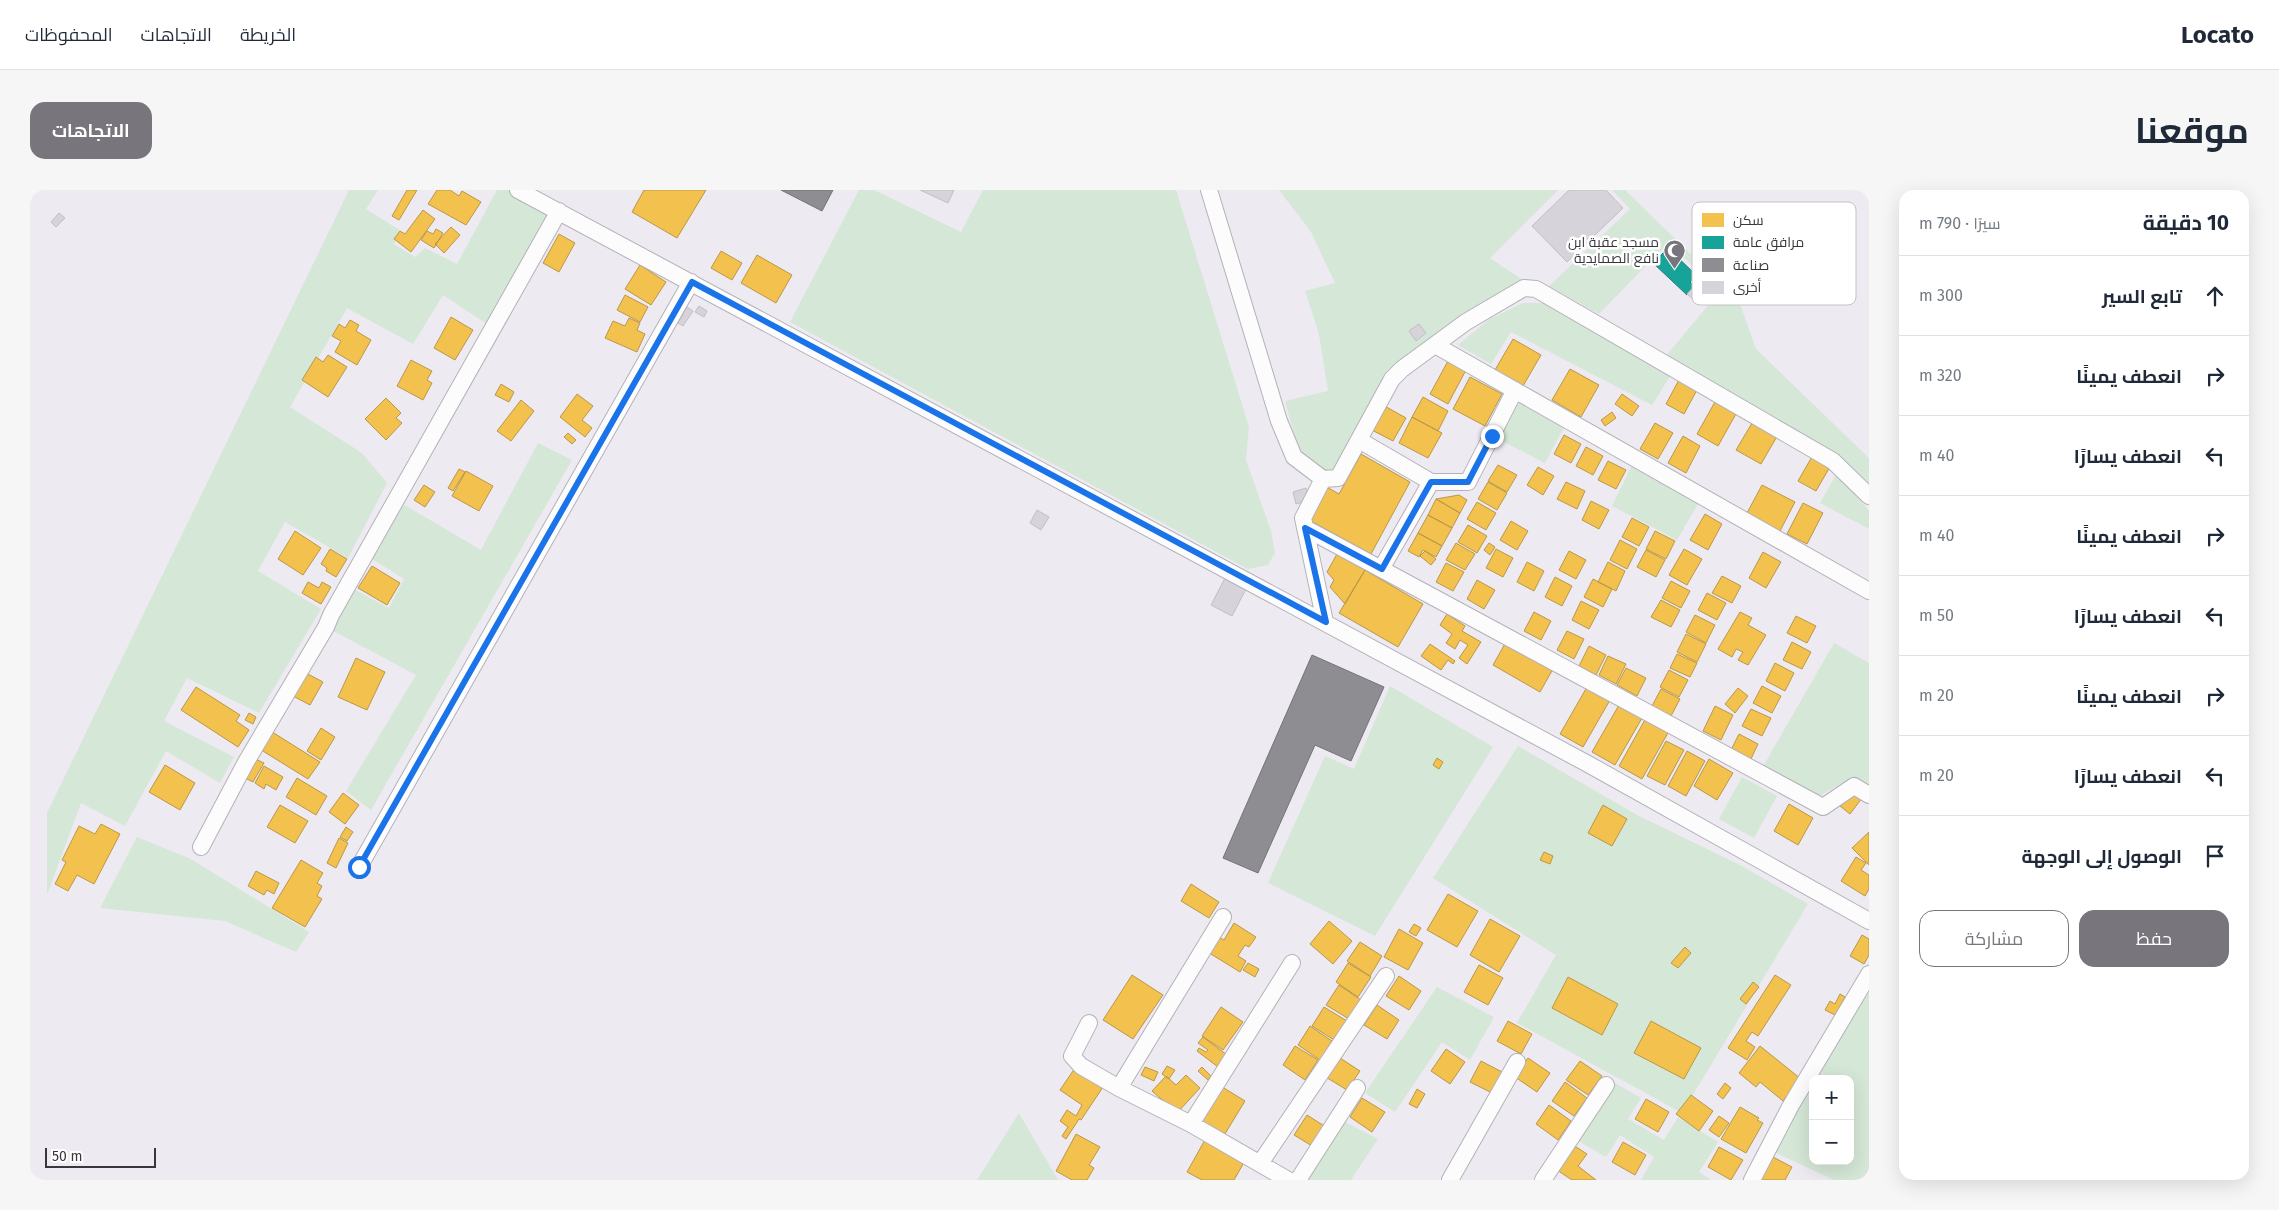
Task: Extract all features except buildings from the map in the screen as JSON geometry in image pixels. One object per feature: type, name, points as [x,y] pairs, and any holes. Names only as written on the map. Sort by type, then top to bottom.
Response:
[{"type":"street","points":[[518,190],[1326,622],[1588,764],[1869,921]]},
{"type":"street","points":[[1209,190],[1279,421],[1294,457],[1323,479],[1338,478],[1392,379],[1402,369],[1466,322],[1524,288],[1536,289],[1833,461],[1869,496]]},
{"type":"street","points":[[201,846],[246,762],[326,627],[559,211]]},
{"type":"street","points":[[359,867],[692,282]]},
{"type":"street","points":[[1435,345],[1869,592]]},
{"type":"street","points":[[1359,440],[1431,482],[1468,482],[1515,390]]},
{"type":"street","points":[[1323,479],[1303,518],[1326,622]]},
{"type":"street","points":[[1382,569],[1431,482]]},
{"type":"street","points":[[1305,528],[1823,807],[1854,786],[1869,795]]},
{"type":"street","points":[[1118,1088],[1223,917]]},
{"type":"street","points":[[1191,1124],[1292,963]]},
{"type":"street","points":[[1752,1180],[1790,1107],[1869,974]]},
{"type":"street","points":[[1261,1162],[1386,976]]},
{"type":"street","points":[[1088,1022],[1072,1056],[1080,1066],[1118,1088],[1191,1124],[1261,1162],[1288,1180]]},
{"type":"street","points":[[1450,1180],[1517,1062]]},
{"type":"street","points":[[1543,1180],[1606,1086]]},
{"type":"street","points":[[1298,1180],[1357,1088]]},
{"type":"green space","points":[[349,190],[378,190],[366,209],[401,231],[394,244],[415,257],[425,248],[457,264],[497,190],[518,190],[559,211],[493,328],[443,295],[413,344],[347,308],[290,407],[362,453],[387,483],[348,558],[285,522],[258,571],[321,609],[259,713],[187,678],[164,721],[234,757],[220,783],[166,751],[125,826],[81,803],[47,895],[47,813]]},
{"type":"green space","points":[[859,190],[874,190],[961,232],[983,190],[1176,190],[1249,427],[1246,460],[1271,531],[1275,553],[1268,565],[1248,569],[790,322]]},
{"type":"green space","points":[[1279,190],[1558,190],[1490,258],[1536,289],[1402,369],[1332,473],[1317,467],[1299,452],[1285,401],[1328,391],[1319,334],[1305,291],[1335,283],[1311,232]]},
{"type":"green space","points":[[1612,190],[1625,190],[1692,255],[1692,265],[1668,243],[1599,314],[1549,286],[1630,209]]},
{"type":"green space","points":[[1523,303],[1545,303],[1671,375],[1652,405],[1511,332],[1491,364],[1458,345],[1488,320]]},
{"type":"green space","points":[[1708,305],[1740,305],[1756,349],[1869,458],[1869,486],[1666,356]]},
{"type":"green space","points":[[1515,390],[1568,420],[1545,463],[1492,436]]},
{"type":"green space","points":[[538,443],[572,460],[371,810],[346,791],[416,675],[326,627],[348,586],[389,608],[404,579],[366,555],[396,500],[481,550]]},
{"type":"green space","points":[[1635,459],[1702,497],[1677,540],[1612,506]]},
{"type":"green space","points":[[1837,473],[1869,511],[1869,529],[1820,503]]},
{"type":"green space","points":[[1834,643],[1869,663],[1869,787],[1852,777],[1816,798],[1761,770]]},
{"type":"green space","points":[[1390,686],[1493,747],[1375,936],[1268,883],[1325,756],[1354,769]]},
{"type":"green space","points":[[1518,746],[1637,815],[1740,865],[1808,904],[1682,1113],[1517,1023],[1556,955],[1433,878]]},
{"type":"green space","points":[[1742,777],[1777,796],[1754,838],[1719,819]]},
{"type":"green space","points":[[137,837],[189,858],[309,932],[296,952],[225,921],[100,908]]},
{"type":"green space","points":[[1869,974],[1869,1180],[1834,1180],[1768,1149],[1809,1078],[1809,1165],[1854,1165],[1854,1075],[1811,1075]]},
{"type":"green space","points":[[1437,987],[1494,1017],[1470,1060],[1442,1042],[1395,1112],[1365,1093]]},
{"type":"green space","points":[[1612,1081],[1641,1098],[1628,1119],[1664,1140],[1678,1117],[1718,1142],[1699,1172],[1711,1180],[1641,1180],[1654,1157],[1620,1135],[1606,1157],[1575,1139]]},
{"type":"green space","points":[[1019,1113],[1058,1180],[977,1180]]},
{"type":"green space","points":[[1345,1122],[1378,1139],[1351,1180],[1306,1180]]},
{"type":"place","name":"مسجد عقبة ابن نافع الصمايدية","points":[[1675,269]]},
{"type":"route","points":[[359,867],[692,282],[1306,613],[1326,622],[1305,528],[1382,569],[1431,482],[1468,482],[1492,436]]}]
